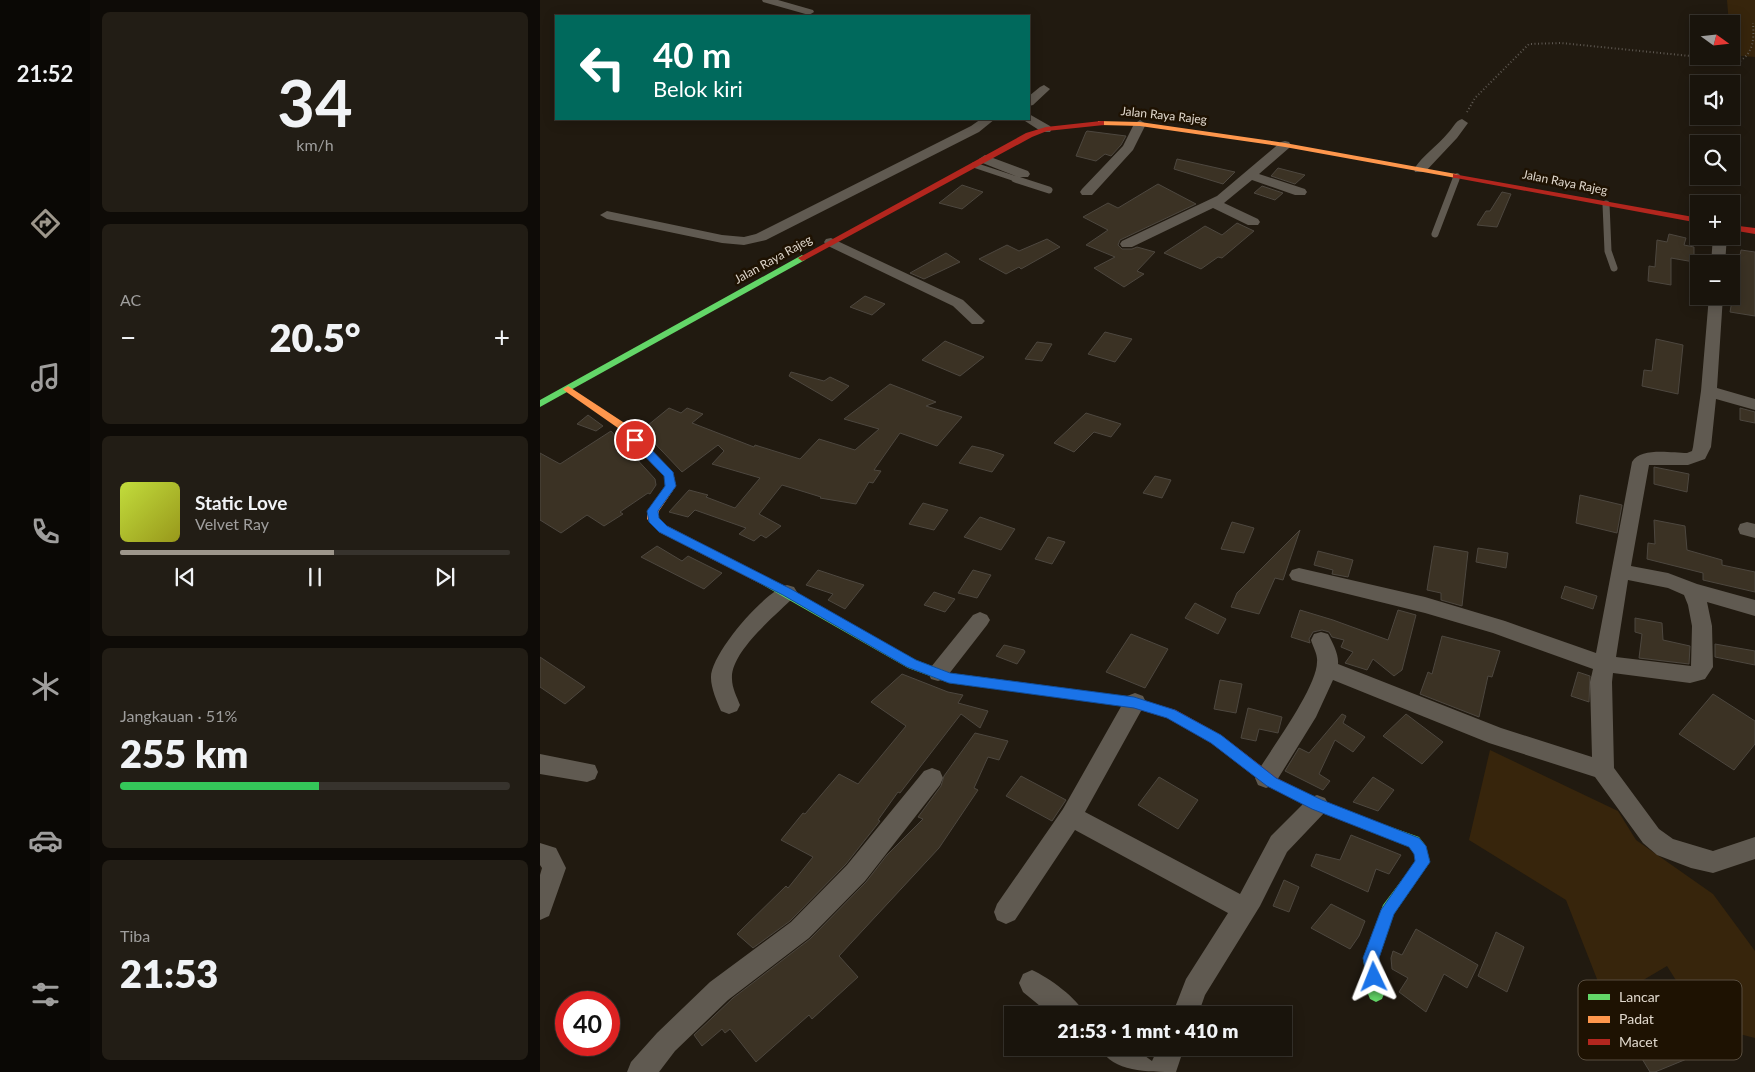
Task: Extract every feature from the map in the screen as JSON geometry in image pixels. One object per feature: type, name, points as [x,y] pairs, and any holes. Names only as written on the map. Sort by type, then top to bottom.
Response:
[{"type":"main road","name":"Jalan Raya Rajeg","points":[[540,404],[831,242],[1029,135],[1046,129],[1100,123],[1140,124],[1285,144],[1690,219]]},
{"type":"main road","points":[[1740,228],[1755,231]]},
{"type":"main road","points":[[568,388],[622,426],[669,475],[671,486],[652,511],[653,519],[663,529],[787,592],[912,664],[949,678],[1134,702],[1171,714],[1216,739],[1266,778],[1317,805],[1414,842],[1421,851],[1423,862],[1388,910],[1371,958],[1376,994]]},
{"type":"street","points":[[767,0],[789,2],[809,11],[803,15]]},
{"type":"street","points":[[1030,101],[1044,90]]},
{"type":"street","points":[[1030,119],[1046,129]]},
{"type":"street","points":[[607,215],[722,239],[744,241],[761,237],[958,138],[988,120]]},
{"type":"street","points":[[1420,169],[1435,152],[1455,135],[1462,123]]},
{"type":"street","points":[[1088,192],[1129,147],[1140,124]]},
{"type":"street","points":[[1127,244],[1222,199],[1285,144]]},
{"type":"street","points":[[979,162],[1023,174]]},
{"type":"street","points":[[1251,175],[1300,192]]},
{"type":"street","points":[[1213,203],[1254,222]]},
{"type":"street","points":[[831,242],[958,303],[977,321]]},
{"type":"street","points":[[1715,305],[1709,392],[1702,447],[1699,455],[1688,458],[1646,459],[1640,462],[1601,682],[1603,770],[1651,836],[1665,847],[1691,857],[1713,862],[1754,851]]},
{"type":"street","points":[[1709,392],[1755,405]]},
{"type":"street","points":[[1620,571],[1678,584],[1691,590],[1755,608]]},
{"type":"street","points":[[1299,575],[1425,605],[1498,626],[1604,664],[1690,675],[1698,674],[1703,667],[1698,600],[1691,590]]},
{"type":"street","points":[[729,705],[721,678],[726,661],[736,643],[787,592]]},
{"type":"street","points":[[938,674],[980,620]]},
{"type":"street","points":[[1266,778],[1308,711],[1327,669],[1328,660],[1321,640]]},
{"type":"street","points":[[1327,669],[1497,736],[1603,770]]},
{"type":"street","points":[[1006,912],[1071,816],[1134,702]]},
{"type":"street","points":[[540,764],[587,772]]},
{"type":"street","points":[[641,1072],[666,1042],[720,991],[800,930],[856,873],[932,778]]},
{"type":"street","points":[[1188,1006],[1195,988],[1244,909],[1279,844],[1317,805]]},
{"type":"street","points":[[1071,816],[1244,909]]},
{"type":"street","points":[[540,854],[548,856],[554,868],[540,908]]},
{"type":"street","points":[[1032,983],[1061,1006]]},
{"type":"street","points":[[1123,1056],[1144,1072]]},
{"type":"street","points":[[1162,1072],[1168,1056]]},
{"type":"lane","points":[[979,162],[1049,190]]},
{"type":"lane","points":[[1435,234],[1457,176]]},
{"type":"lane","points":[[1606,204],[1608,251],[1614,268]]},
{"type":"path","points":[[1462,123],[1475,98],[1511,64],[1520,51],[1530,44],[1560,43],[1740,61],[1751,53],[1754,40],[1753,22]]},
{"type":"shaded area","points":[[1727,0],[1755,0],[1755,57],[1740,56],[1740,15],[1728,15]]},
{"type":"shaded area","points":[[1490,750],[1618,811],[1636,840],[1713,894],[1755,951],[1755,1038],[1742,1035],[1742,980],[1676,980],[1667,966],[1643,980],[1597,980],[1566,900],[1469,840]]},
{"type":"building","points":[[1086,132],[1126,136],[1111,156],[1105,154],[1096,161],[1076,156]]},
{"type":"building","points":[[1177,159],[1235,172],[1223,184],[1174,169]]},
{"type":"building","points":[[1278,168],[1305,175],[1295,184],[1271,176]]},
{"type":"building","points":[[1158,184],[1196,204],[1120,240],[1118,245],[1122,249],[1137,247],[1155,252],[1137,271],[1144,274],[1124,287],[1094,268],[1115,257],[1086,245],[1108,230],[1083,217],[1108,203],[1118,208]]},
{"type":"building","points":[[962,185],[983,192],[962,209],[939,203]]},
{"type":"building","points":[[1262,186],[1283,193],[1275,200],[1254,193]]},
{"type":"building","points":[[1502,192],[1511,194],[1497,227],[1477,225],[1486,211],[1490,211]]},
{"type":"building","points":[[1237,223],[1254,231],[1222,258],[1218,257],[1201,269],[1164,253],[1205,226],[1222,235]]},
{"type":"building","points":[[1669,234],[1686,238],[1684,245],[1694,247],[1694,255],[1690,255],[1690,261],[1671,258],[1671,285],[1648,281],[1649,266],[1655,267],[1657,240],[1667,242]]},
{"type":"building","points":[[1047,239],[1060,247],[1021,269],[1019,267],[1006,274],[979,259],[1007,245],[1019,251]]},
{"type":"building","points":[[1741,250],[1755,252],[1755,316],[1730,312],[1731,305],[1740,305]]},
{"type":"building","points":[[946,253],[960,262],[924,279],[910,273]]},
{"type":"building","points":[[865,296],[885,304],[872,315],[850,307]]},
{"type":"building","points":[[1105,332],[1132,339],[1115,362],[1088,354]]},
{"type":"building","points":[[1656,339],[1683,345],[1678,394],[1642,386],[1644,370],[1652,371]]},
{"type":"building","points":[[945,341],[984,357],[960,376],[922,360]]},
{"type":"building","points":[[1037,342],[1052,344],[1042,361],[1025,359]]},
{"type":"building","points":[[791,372],[824,381],[830,377],[849,386],[832,401],[789,376]]},
{"type":"building","points":[[890,384],[936,402],[926,406],[962,417],[937,446],[900,433],[874,470],[881,471],[873,483],[869,482],[856,504],[820,498],[782,485],[759,514],[781,526],[766,538],[761,535],[754,541],[739,534],[746,528],[695,510],[688,517],[669,512],[689,490],[708,495],[706,497],[735,508],[760,478],[712,464],[724,451],[718,445],[682,472],[642,430],[669,408],[681,413],[687,408],[703,414],[692,423],[754,447],[755,445],[800,459],[819,439],[855,450],[879,429],[844,419]]},
{"type":"building","points":[[1740,408],[1755,412],[1755,423],[1740,420]]},
{"type":"building","points":[[1086,413],[1121,424],[1111,437],[1094,432],[1074,452],[1054,443]]},
{"type":"building","points":[[588,415],[603,426],[596,431],[577,424]]},
{"type":"building","points":[[611,431],[655,479],[656,485],[650,494],[648,493],[620,512],[623,514],[604,526],[587,515],[561,533],[540,520],[540,453],[560,464]]},
{"type":"building","points":[[972,446],[1004,455],[992,472],[959,463]]},
{"type":"building","points":[[1654,467],[1689,474],[1687,492],[1654,484]]},
{"type":"building","points":[[1155,476],[1171,480],[1162,498],[1143,493]]},
{"type":"building","points":[[1580,495],[1622,505],[1617,533],[1576,523]]},
{"type":"building","points":[[923,503],[948,510],[934,530],[909,524]]},
{"type":"building","points":[[980,517],[1015,529],[1001,550],[964,537]]},
{"type":"building","points":[[1654,520],[1685,526],[1687,550],[1722,560],[1722,565],[1755,572],[1755,592],[1703,580],[1703,573],[1647,559],[1648,543],[1655,544]]},
{"type":"building","points":[[1232,522],[1254,528],[1244,553],[1221,549]]},
{"type":"building","points":[[1300,530],[1283,580],[1275,578],[1259,614],[1231,607],[1237,593]]},
{"type":"building","points":[[1048,537],[1065,542],[1052,564],[1035,559]]},
{"type":"building","points":[[657,546],[682,561],[688,556],[722,573],[704,589],[641,557]]},
{"type":"building","points":[[1434,546],[1468,552],[1462,606],[1441,600],[1441,593],[1427,590]]},
{"type":"building","points":[[1478,548],[1508,553],[1506,568],[1476,562]]},
{"type":"building","points":[[1318,551],[1353,560],[1348,577],[1332,574],[1333,570],[1314,565]]},
{"type":"building","points":[[818,570],[864,585],[845,609],[828,600],[833,594],[806,585]]},
{"type":"building","points":[[973,570],[991,575],[977,598],[958,593]]},
{"type":"building","points":[[1565,586],[1597,596],[1593,609],[1561,598]]},
{"type":"building","points":[[934,592],[955,599],[945,612],[924,605]]},
{"type":"building","points":[[1195,603],[1226,619],[1218,634],[1185,618]]},
{"type":"building","points":[[1300,610],[1388,640],[1398,610],[1416,615],[1402,670],[1394,676],[1373,659],[1367,670],[1345,663],[1353,652],[1341,647],[1344,640],[1332,637],[1329,632],[1322,630],[1313,632],[1309,639],[1310,643],[1291,637]]},
{"type":"building","points":[[1635,618],[1662,623],[1663,640],[1690,646],[1689,664],[1639,658],[1642,634],[1635,632]]},
{"type":"building","points":[[1131,634],[1168,649],[1145,688],[1106,672]]},
{"type":"building","points":[[1442,636],[1500,651],[1492,677],[1488,676],[1479,717],[1420,694],[1428,672],[1432,674]]},
{"type":"building","points":[[1715,644],[1755,651],[1755,665],[1715,657]]},
{"type":"building","points":[[1004,645],[1024,650],[1025,652],[1017,664],[996,656]]},
{"type":"building","points":[[540,657],[585,687],[565,704],[540,687]]},
{"type":"building","points":[[1578,672],[1590,676],[1589,702],[1571,696]]},
{"type":"building","points":[[902,674],[948,692],[963,695],[958,703],[988,711],[980,728],[961,714],[900,793],[898,792],[878,820],[880,821],[846,864],[790,921],[753,948],[737,934],[786,886],[788,888],[813,857],[781,840],[839,774],[858,784],[906,726],[871,702]]},
{"type":"building","points":[[1220,680],[1242,684],[1236,713],[1214,709]]},
{"type":"building","points":[[1713,694],[1755,721],[1755,744],[1734,770],[1679,734]]},
{"type":"building","points":[[1248,708],[1282,717],[1278,733],[1259,729],[1256,741],[1241,738]]},
{"type":"building","points":[[1342,714],[1346,716],[1343,723],[1365,737],[1353,752],[1335,740],[1319,774],[1330,781],[1323,790],[1285,771],[1299,748],[1309,753]]},
{"type":"building","points":[[1406,714],[1443,742],[1422,764],[1383,736]]},
{"type":"building","points":[[975,733],[1008,741],[999,760],[988,757],[974,788],[978,790],[939,848],[839,956],[858,977],[812,1019],[809,1015],[756,1062],[730,1029],[725,1033],[722,1029],[702,1046],[694,1035],[733,998],[810,939],[866,882],[887,855],[923,819],[918,817],[941,786],[944,776]]},
{"type":"building","points":[[1021,776],[1066,800],[1052,821],[1006,796]]},
{"type":"building","points":[[1159,777],[1198,800],[1178,829],[1138,805]]},
{"type":"building","points":[[1373,777],[1394,790],[1378,811],[1353,802]]},
{"type":"building","points":[[1351,835],[1401,855],[1389,874],[1376,869],[1368,892],[1311,866],[1316,854],[1340,860]]},
{"type":"building","points":[[1284,880],[1299,887],[1289,912],[1273,906]]},
{"type":"building","points":[[1331,904],[1365,921],[1359,936],[1350,949],[1311,928]]},
{"type":"building","points":[[1416,929],[1478,965],[1467,988],[1444,974],[1426,1012],[1399,992],[1408,978],[1392,969],[1391,958],[1393,951],[1402,955]]},
{"type":"building","points":[[1496,932],[1524,947],[1507,992],[1478,976]]},
{"type":"building","points":[[1643,1060],[1684,1060],[1655,1072],[1650,1072]]},
{"type":"traffic: fast","points":[[540,404],[802,258]]},
{"type":"traffic: fast","points":[[765,581],[912,664],[949,678],[1132,702]]},
{"type":"traffic: fast","points":[[1366,824],[1414,842],[1421,851],[1423,862],[1388,910],[1371,958],[1376,994]]},
{"type":"traffic: slow","points":[[1101,123],[1140,124],[1285,145],[1456,176]]},
{"type":"traffic: slow","points":[[568,389],[622,426],[669,475],[671,486],[653,511],[653,519],[663,529],[765,581]]},
{"type":"traffic: jam","points":[[802,258],[1029,135],[1046,129],[1101,123]]},
{"type":"traffic: jam","points":[[1456,176],[1690,219]]},
{"type":"traffic: jam","points":[[1740,228],[1755,231]]},
{"type":"traffic: jam","points":[[1132,702],[1171,714],[1216,739],[1272,782],[1317,805],[1366,824]]},
{"type":"route","points":[[635,440],[669,475],[671,486],[652,511],[653,519],[663,529],[787,592],[912,664],[949,678],[1134,702],[1171,714],[1216,739],[1272,782],[1317,805],[1414,842],[1421,851],[1423,862],[1388,910],[1371,958],[1374,977]]}]
